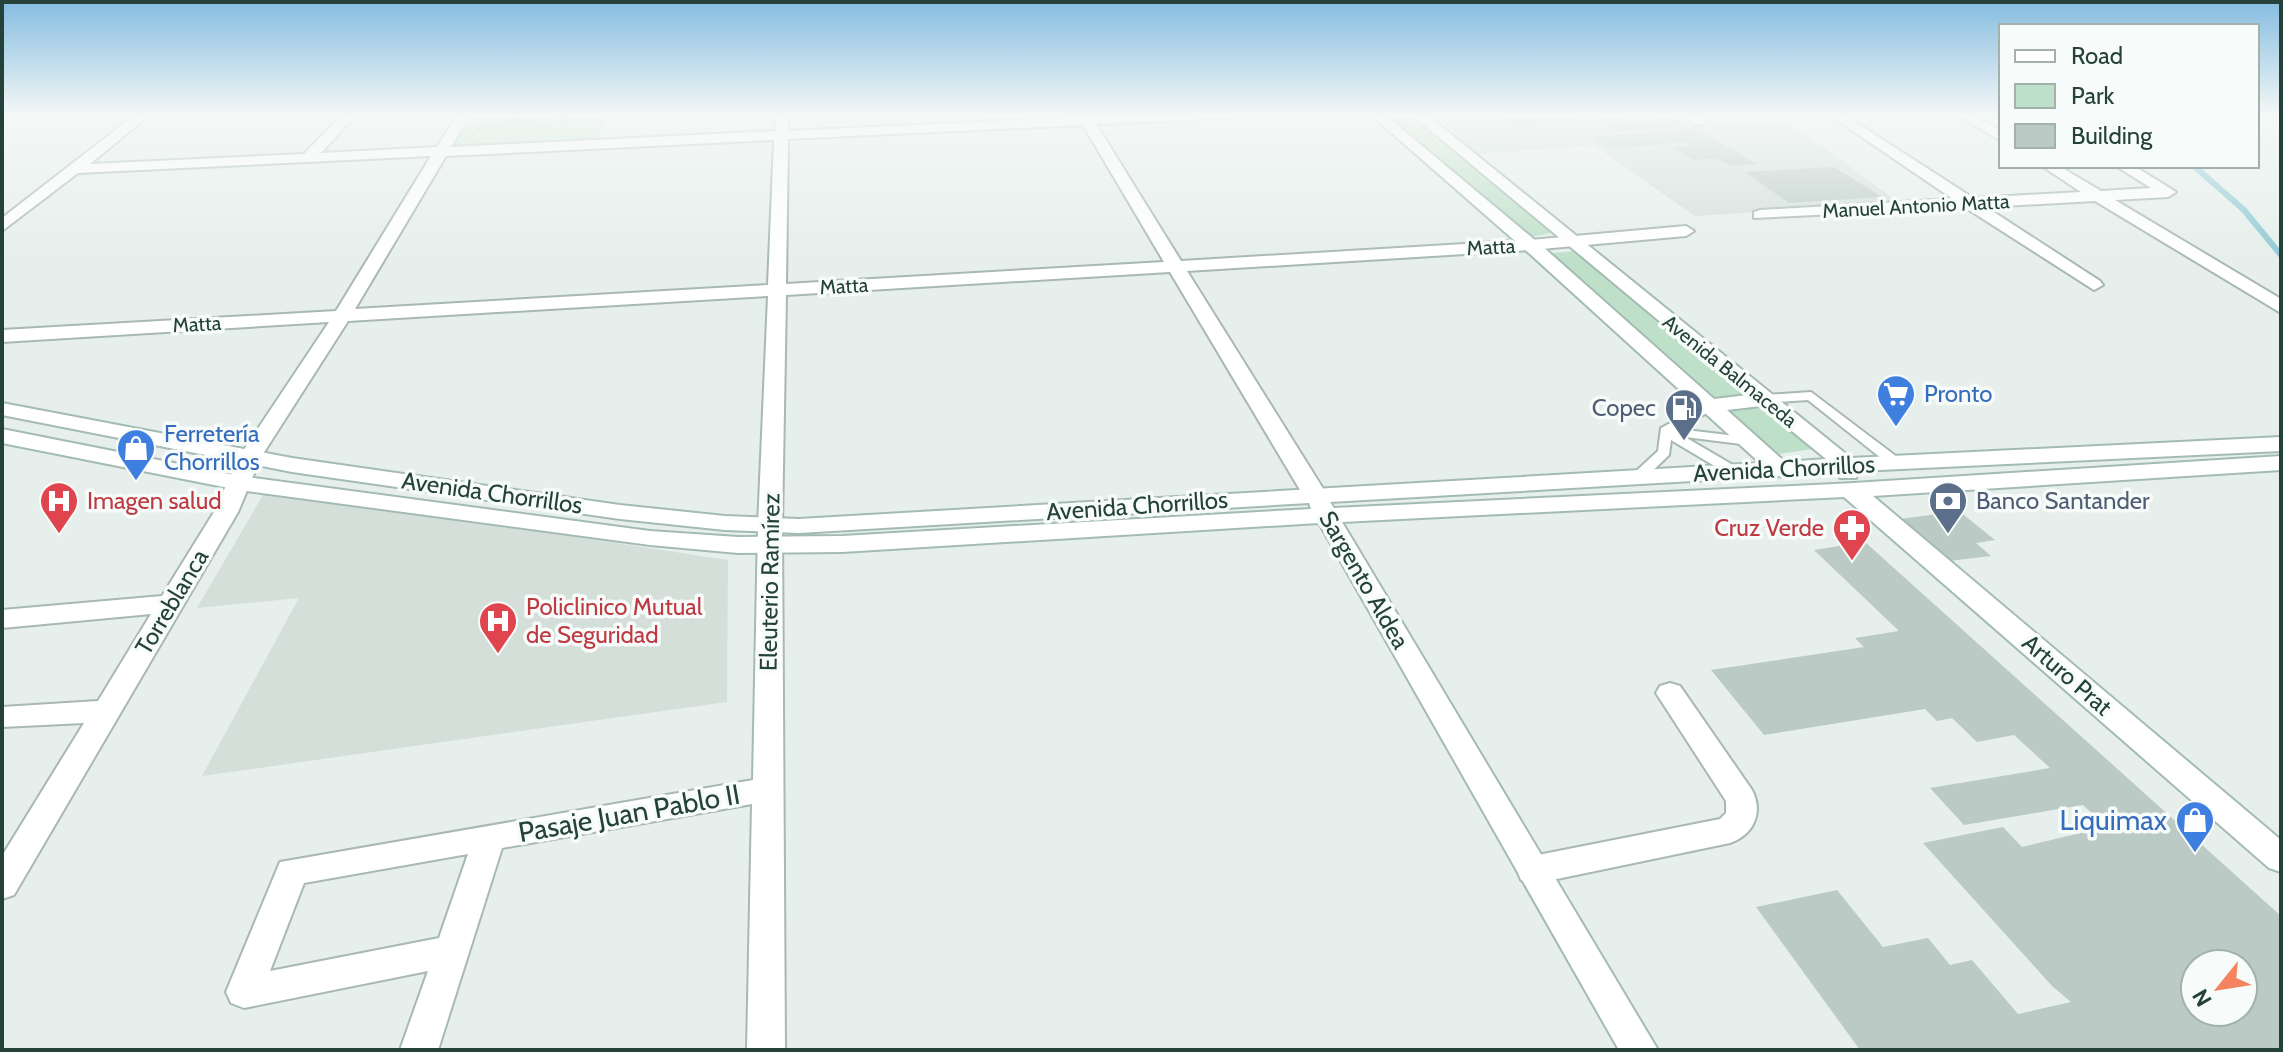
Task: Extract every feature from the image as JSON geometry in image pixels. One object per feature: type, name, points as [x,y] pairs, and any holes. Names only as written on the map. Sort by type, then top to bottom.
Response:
[{"type":"street","points":[[2,226],[82,163]]},
{"type":"street","points":[[74,169],[200,163]]},
{"type":"street","name":"Torreblanca","points":[[2,885],[171,604],[244,470],[434,163]]},
{"type":"street","name":"Eleuterio Ramírez","points":[[766,1050],[770,536],[780,163]]},
{"type":"street","name":"Sargento Aldea","points":[[1112,163],[1321,506],[1639,1050]]},
{"type":"street","name":"Avenida Balmaceda","points":[[1434,163],[1780,469],[1849,478]]},
{"type":"street","name":"Avenida Balmaceda","points":[[1477,163],[1765,399],[1849,478]]},
{"type":"street","points":[[1911,163],[2094,285]]},
{"type":"street","points":[[2052,168],[2281,307]]},
{"type":"street","name":"Manuel Antonio Matta","points":[[1760,215],[2168,192],[2126,168]]},
{"type":"street","name":"Matta","points":[[2,336],[1530,245],[1686,231]]},
{"type":"street","points":[[1710,406],[1765,399]]},
{"type":"street","name":"Avenida Chorrillos","points":[[2,409],[244,470]]},
{"type":"street","name":"Avenida Chorrillos","points":[[2,436],[244,470],[650,538],[770,536],[1849,478],[2281,463]]},
{"type":"street","name":"Avenida Chorrillos","points":[[1849,478],[1896,463],[2281,444]]},
{"type":"street","name":"Avenida Chorrillos","points":[[1321,506],[1638,477],[1780,469]]},
{"type":"street","name":"Arturo Prat","points":[[1849,478],[2281,859]]},
{"type":"street","points":[[2,619],[171,604]]},
{"type":"street","points":[[1533,870],[1730,830],[1742,816],[1741,799],[1670,693]]},
{"type":"street","points":[[2,717],[106,711]]},
{"type":"street","name":"Pasaje Juan Pablo II","points":[[452,951],[244,992],[292,872],[768,789]]},
{"type":"street","name":"Pasaje Juan Pablo II","points":[[419,1050],[490,837]]},
{"type":"lane","points":[[1765,399],[1811,396],[1896,463]]},
{"type":"lane","points":[[1665,431],[1710,406]]},
{"type":"lane","points":[[1665,431],[1749,441]]},
{"type":"lane","points":[[1665,431],[1733,471]]},
{"type":"lane","points":[[1638,477],[1664,452],[1665,431]]},
{"type":"shaded area","points":[[1619,163],[1845,163],[1899,203],[1695,216]]},
{"type":"shaded area","name":"Policlinico Mutual de Seguridad","points":[[266,490],[728,560],[727,702],[202,776],[299,598],[197,608]]},
{"type":"green space","points":[[1442,163],[1467,163],[1552,233],[1530,237]]},
{"type":"green space","points":[[1574,251],[1813,449],[1778,454],[1552,253]]},
{"type":"building","points":[[1725,163],[1757,164],[1730,166]]},
{"type":"building","points":[[1834,167],[1882,197],[1789,203],[1745,172]]},
{"type":"building","points":[[1959,511],[1995,540],[1976,543],[1991,556],[1949,561],[1900,519]]},
{"type":"building","points":[[1865,542],[2281,916],[2281,1050],[1860,1050],[1756,907],[1837,890],[1883,947],[1928,938],[1950,965],[1972,960],[2018,1014],[2071,1002],[2052,986],[1923,843],[2003,827],[2022,847],[2106,827],[2083,805],[1964,825],[1930,788],[2050,768],[2014,735],[1977,742],[1952,718],[1937,721],[1925,709],[1764,735],[1711,670],[1864,647],[1855,638],[1899,631],[1814,550]]},
{"type":"waterway","points":[[2196,168],[2244,210],[2281,255]]},
{"type":"place","name":"Pronto","points":[[1896,428]]},
{"type":"place","name":"Copec","points":[[1684,442]]},
{"type":"place","name":"Ferretería Chorrillos","points":[[136,482]]},
{"type":"place","name":"Imagen salud","points":[[59,535]]},
{"type":"place","name":"Banco Santander","points":[[1948,535]]},
{"type":"place","name":"Cruz Verde","points":[[1852,562]]},
{"type":"place","name":"Policlinico Mutual de Seguridad","points":[[498,655]]},
{"type":"place","name":"Liquimax","points":[[2195,854]]}]
